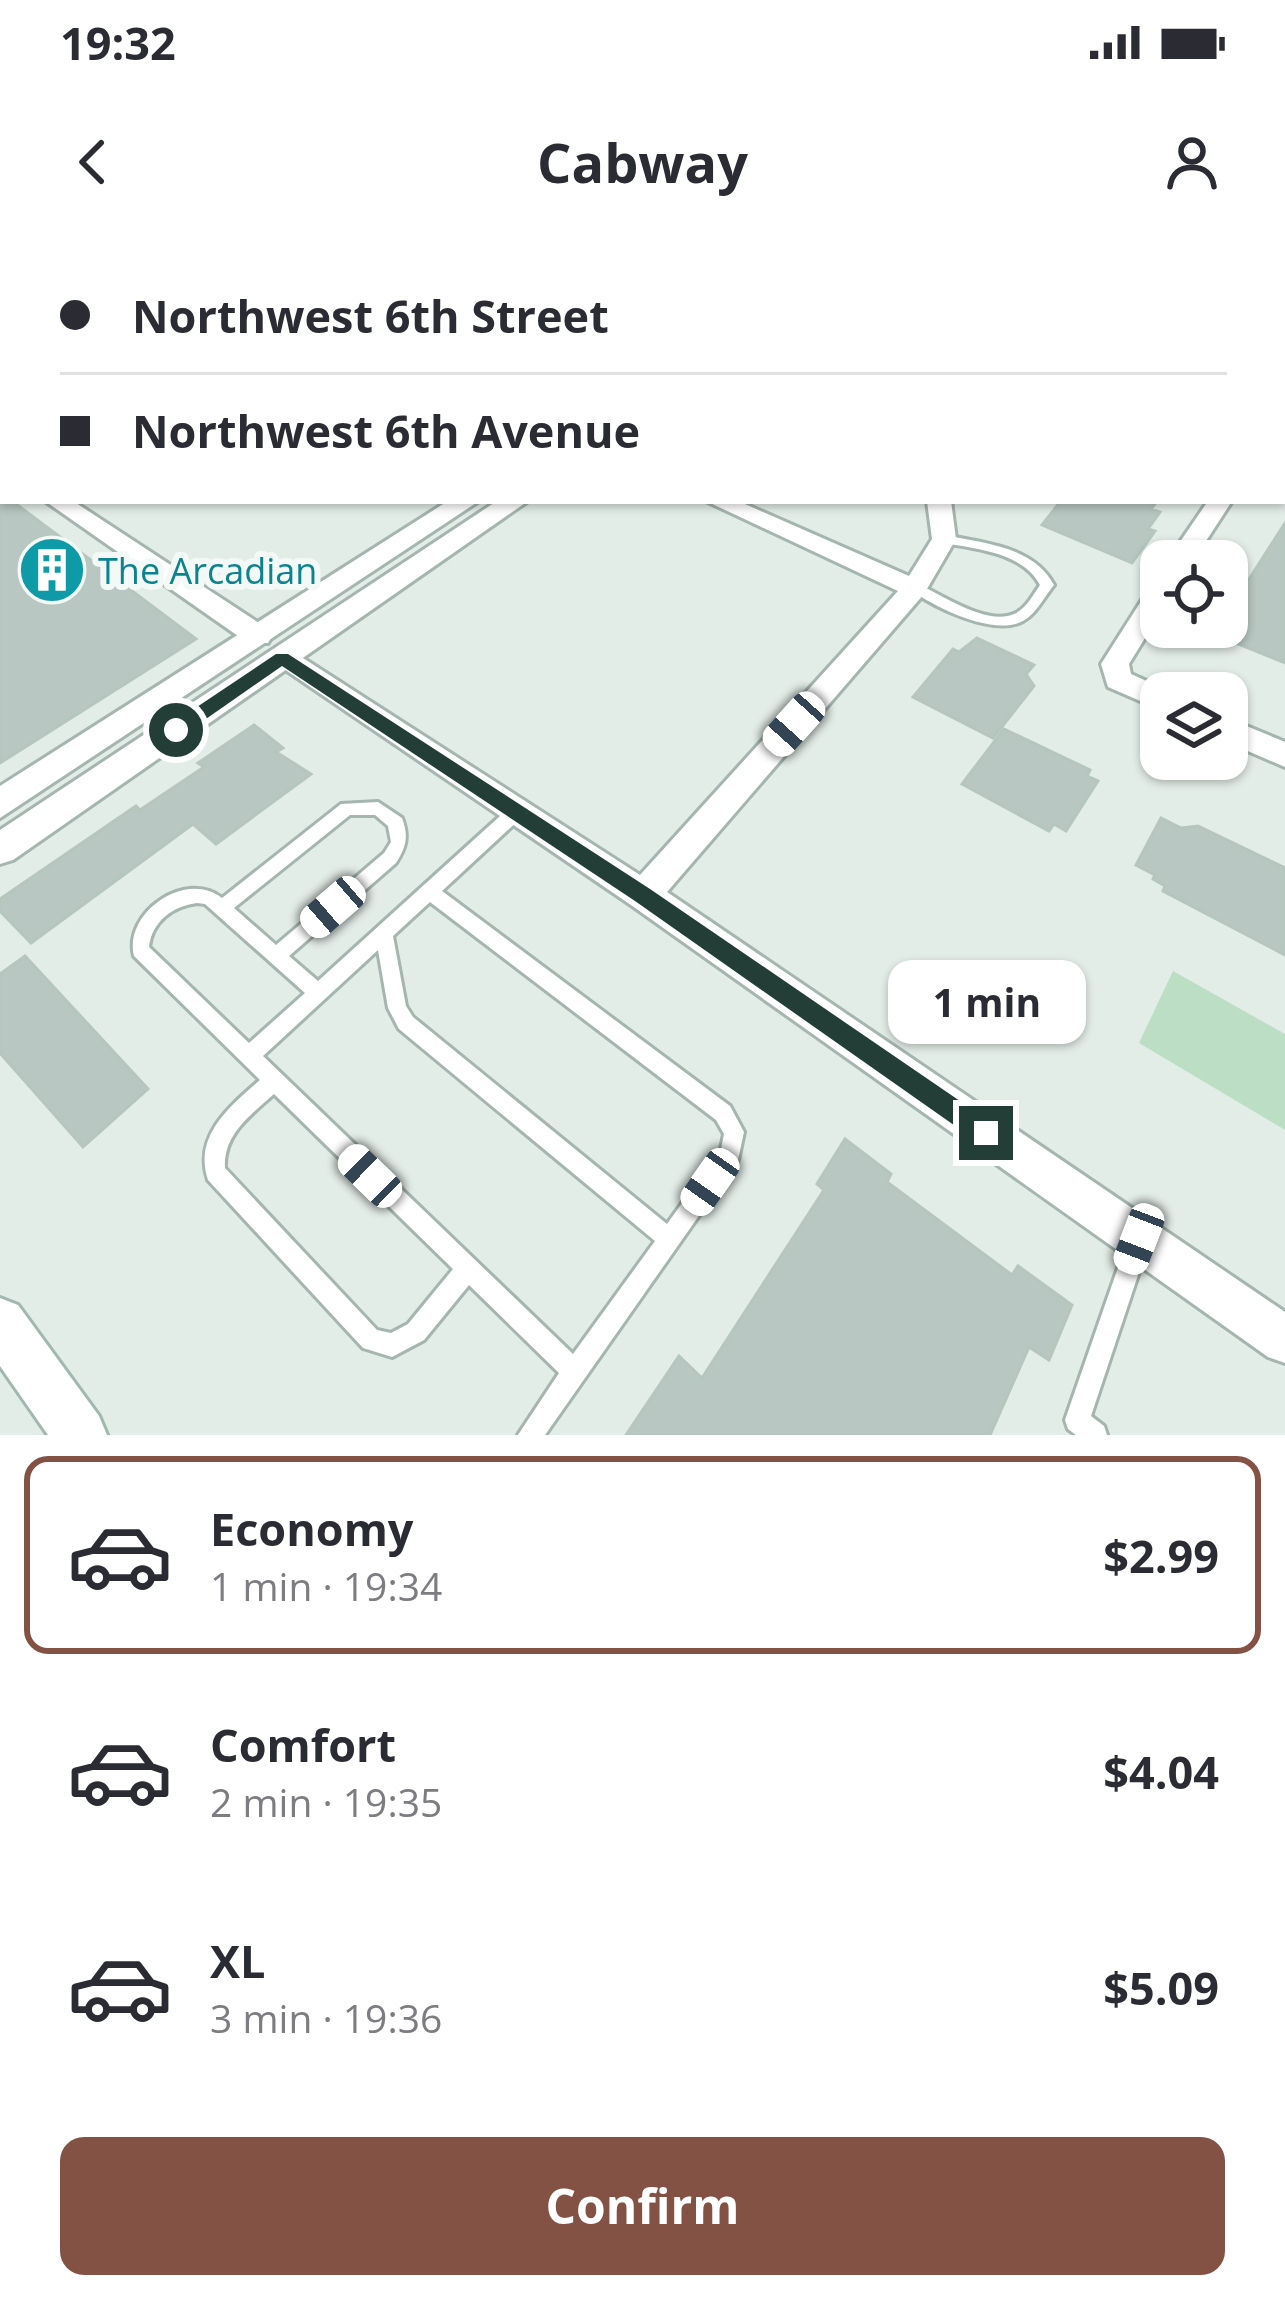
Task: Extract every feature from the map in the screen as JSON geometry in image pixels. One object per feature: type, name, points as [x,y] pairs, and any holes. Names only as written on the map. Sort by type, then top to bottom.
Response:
[{"type":"street","points":[[61,504],[643,895],[1285,1340]]},
{"type":"street","points":[[0,849],[462,504]]},
{"type":"street","points":[[0,804],[510,504]]},
{"type":"street","points":[[733,504],[915,588]]},
{"type":"street","points":[[643,895],[915,588],[944,539],[939,504]]},
{"type":"street","points":[[1194,540],[1218,504]]},
{"type":"street","points":[[1140,624],[1115,664],[1118,680],[1140,690]]},
{"type":"street","points":[[1248,738],[1285,754]]},
{"type":"street","points":[[0,1323],[80,1435]]},
{"type":"lane","points":[[915,588],[994,621],[1010,622],[1022,617],[1046,585],[1036,568],[1001,553],[944,539]]},
{"type":"lane","points":[[222,908],[347,808],[377,808],[396,823],[399,843],[390,857],[276,956]]},
{"type":"lane","points":[[249,1056],[517,811]]},
{"type":"lane","points":[[429,891],[723,1113],[734,1132],[730,1153],[530,1435]]},
{"type":"lane","points":[[318,993],[209,897],[194,893],[176,899],[149,920],[139,935],[140,950],[272,1083],[575,1372]]},
{"type":"lane","points":[[384,934],[397,1009],[406,1023],[669,1239]]},
{"type":"lane","points":[[272,1083],[219,1132],[211,1153],[215,1173],[371,1340],[392,1345],[416,1332],[469,1269]]},
{"type":"lane","points":[[1095,1435],[1077,1420],[1139,1239]]},
{"type":"green space","points":[[1173,971],[1285,1034],[1285,1130],[1139,1043]]},
{"type":"building","name":"The Arcadian","points":[[0,504],[16,504],[196,639],[0,763]]},
{"type":"building","points":[[1059,504],[1155,504],[1151,509],[1160,512],[1148,529],[1155,531],[1149,540],[1140,540],[1140,552],[1132,563],[1042,525]]},
{"type":"building","points":[[1285,523],[1285,663],[1248,648],[1248,581]]},
{"type":"building","points":[[977,638],[1034,665],[1026,674],[1034,686],[993,738],[913,697],[953,649],[959,652]]},
{"type":"building","points":[[254,725],[283,748],[276,752],[311,774],[216,844],[193,824],[31,943],[0,911],[0,899],[136,806],[140,810],[204,767],[198,763]]},
{"type":"building","points":[[1004,729],[1090,770],[1087,776],[1098,781],[1066,831],[1054,824],[1049,831],[962,784]]},
{"type":"building","points":[[1161,818],[1181,828],[1198,826],[1285,868],[1285,955],[1163,891],[1165,886],[1153,879],[1155,875],[1136,865]]},
{"type":"building","points":[[25,956],[148,1089],[83,1147],[0,1053],[0,974]]},
{"type":"building","points":[[845,1139],[891,1174],[887,1182],[1012,1275],[1018,1266],[1072,1305],[1049,1360],[1029,1347],[990,1435],[626,1435],[679,1356],[702,1378],[824,1190],[817,1184]]},
{"type":"place","name":"The Arcadian","points":[[52,570]]},
{"type":"route","points":[[176,730],[282,658],[643,895],[986,1133]]}]
